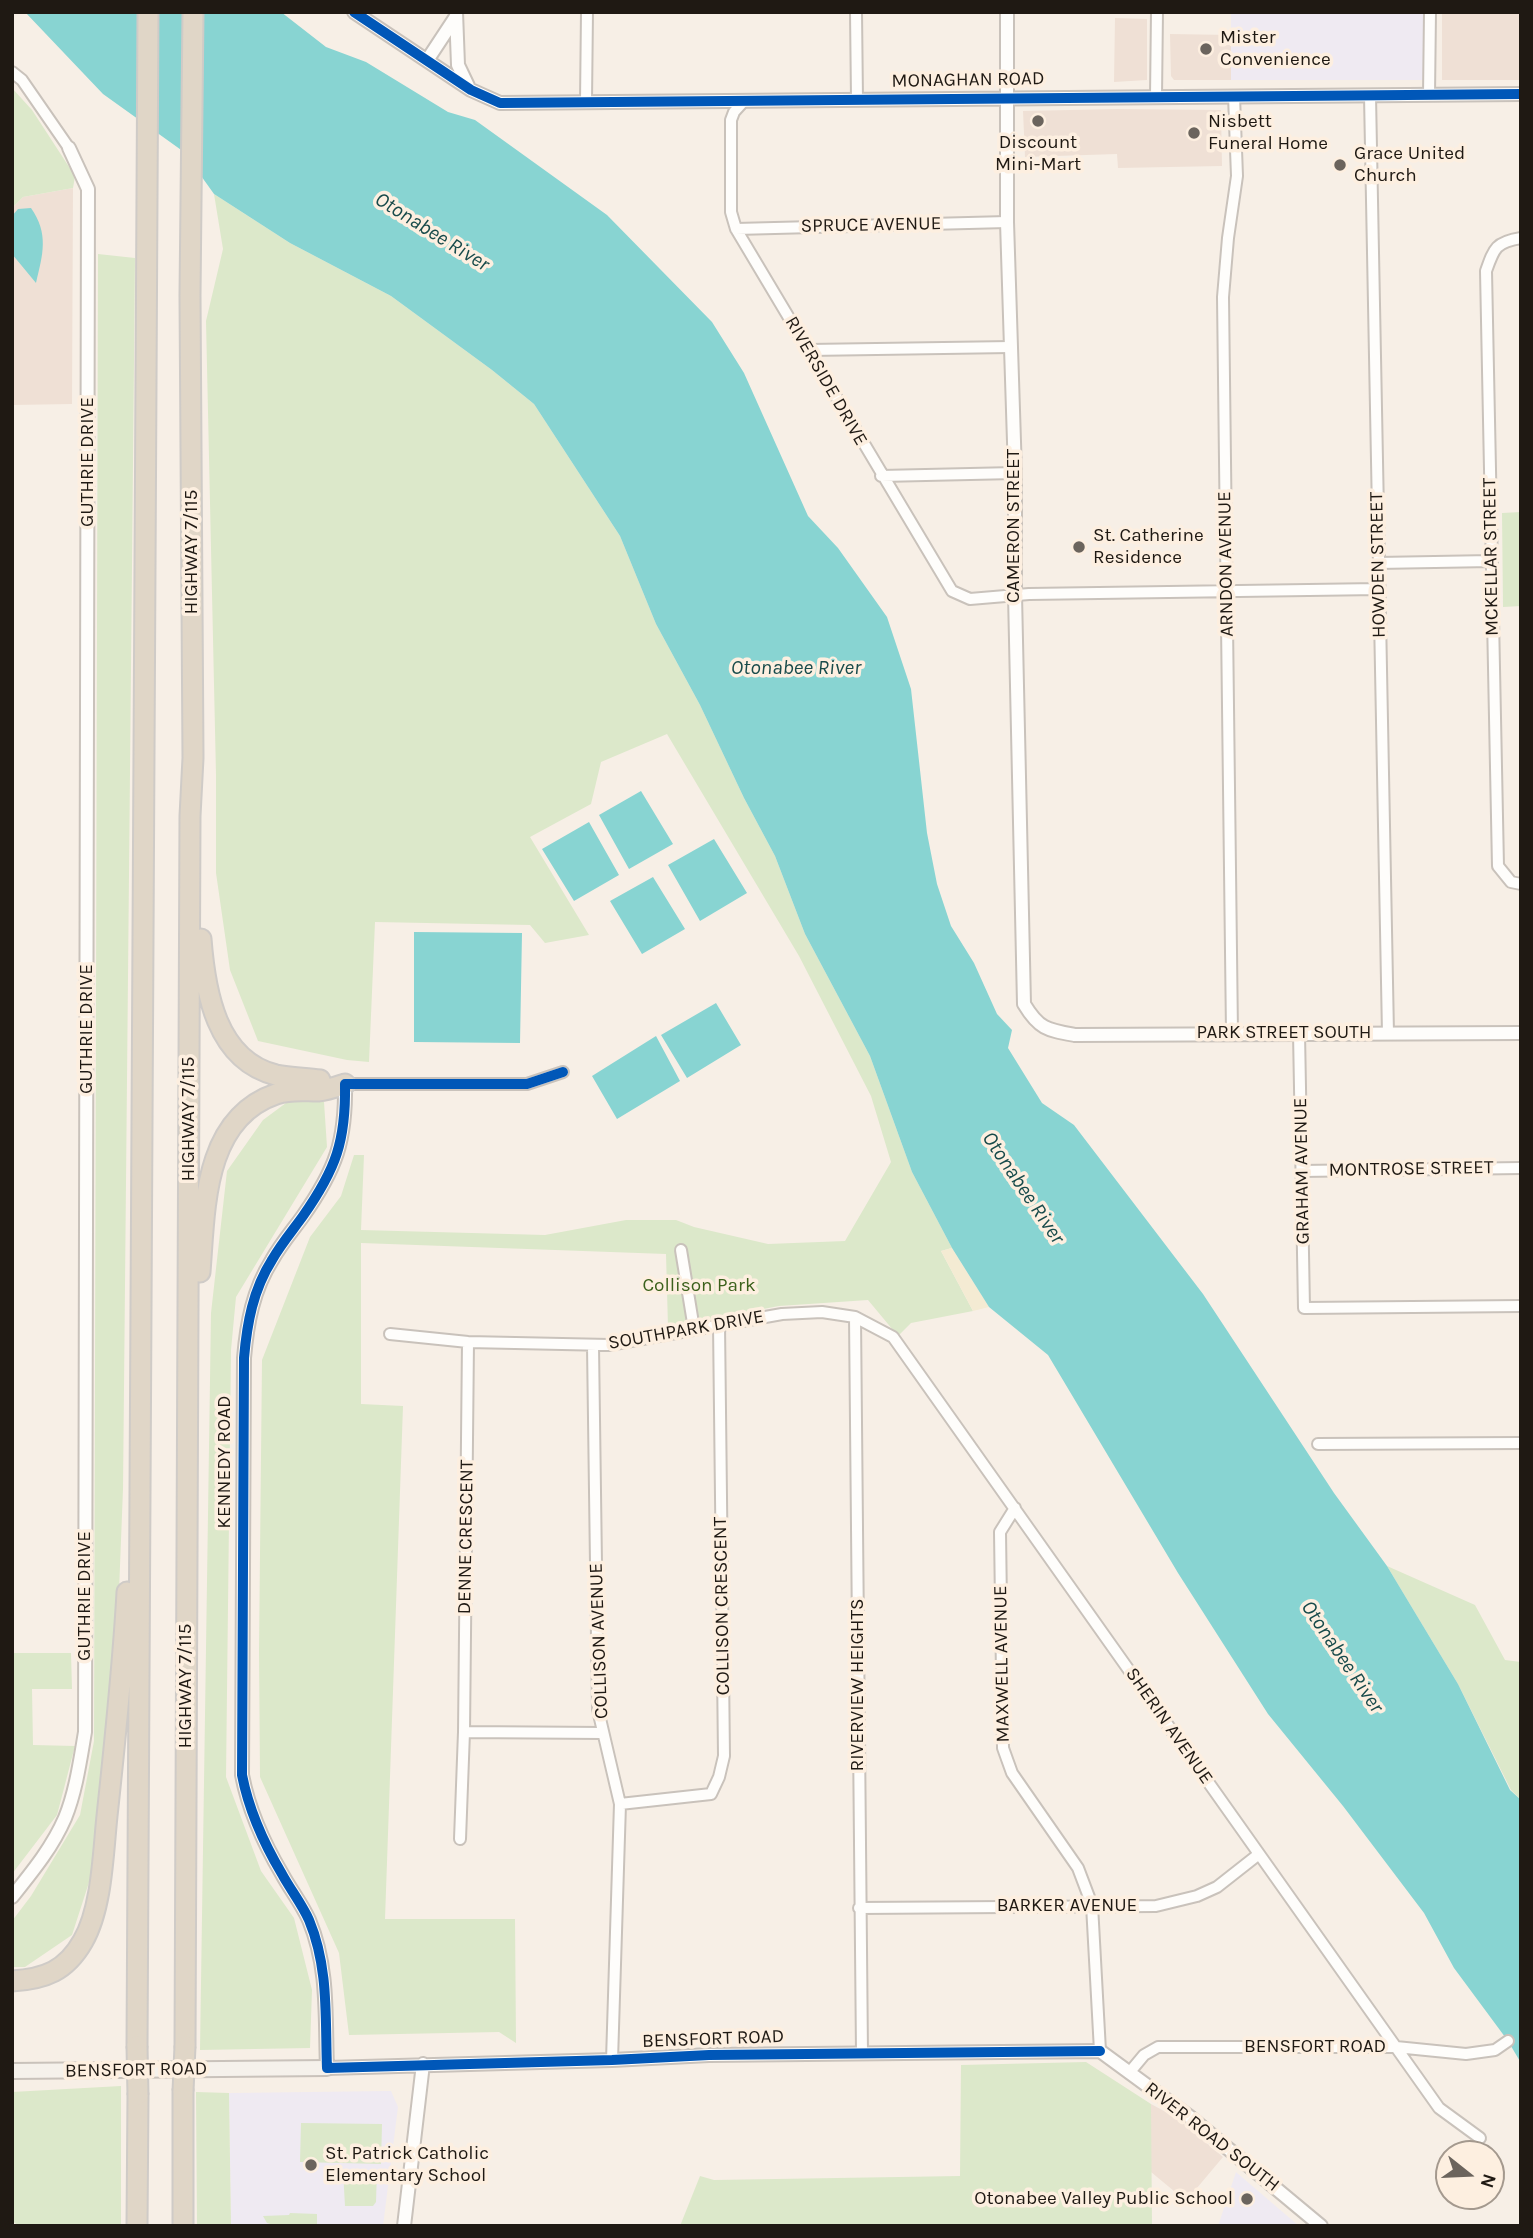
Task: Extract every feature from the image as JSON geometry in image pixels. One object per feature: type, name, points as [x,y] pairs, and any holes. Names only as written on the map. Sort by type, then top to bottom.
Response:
[{"type":"highway","points":[[137,2226],[148,12]]},
{"type":"highway","name":"HIGHWAY 7/115","points":[[183,2226],[190,816],[193,758],[190,295],[192,12]]},
{"type":"highway","points":[[193,758],[203,964],[218,1025],[227,1041],[247,1062],[276,1075],[345,1084]]},
{"type":"highway","points":[[188,1461],[206,1199],[215,1158],[234,1123],[265,1098],[300,1090],[328,1090],[345,1084]]},
{"type":"highway","points":[[12,1981],[34,1980],[62,1966],[83,1940],[90,1924],[101,1866],[123,1669],[130,1550],[140,1501]]},
{"type":"main road","name":"BENSFORT ROAD","points":[[12,2071],[327,2067]]},
{"type":"street","name":"MONAGHAN ROAD","points":[[355,12],[471,90],[500,103],[1521,94]]},
{"type":"street","points":[[586,102],[587,12]]},
{"type":"street","points":[[856,12],[857,99]]},
{"type":"street","name":"CAMERON STREET","points":[[1007,12],[1007,222],[1024,1004],[1034,1021],[1047,1030]]},
{"type":"street","points":[[1156,96],[1157,12]]},
{"type":"street","points":[[1429,96],[1430,12]]},
{"type":"street","points":[[428,59],[456,15]]},
{"type":"street","points":[[456,15],[458,65],[463,80],[471,90]]},
{"type":"street","points":[[12,72],[22,80],[69,148]]},
{"type":"street","name":"ARNDON AVENUE","points":[[1232,1033],[1223,297],[1237,176],[1234,96]]},
{"type":"street","name":"HOWDEN STREET","points":[[1370,96],[1388,1033]]},
{"type":"street","name":"RIVERSIDE DRIVE","points":[[744,101],[731,120],[731,212],[736,229],[952,591],[970,598],[1003,598],[1015,595],[1378,589]]},
{"type":"street","name":"GUTHRIE DRIVE","points":[[12,1897],[38,1863],[65,1818],[75,1787],[85,1732],[88,189],[69,148]]},
{"type":"street","name":"SPRUCE AVENUE","points":[[736,229],[1007,222]]},
{"type":"street","name":"MCKELLAR STREET","points":[[1521,238],[1503,241],[1492,253],[1486,271],[1498,866],[1511,881],[1521,884]]},
{"type":"street","points":[[809,350],[1011,347]]},
{"type":"street","points":[[881,475],[1014,473]]},
{"type":"street","points":[[1378,563],[1491,561]]},
{"type":"street","name":"PARK STREET SOUTH","points":[[1047,1030],[1075,1035],[1521,1033]]},
{"type":"street","name":"GRAHAM AVENUE","points":[[1299,1033],[1304,1308],[1521,1306]]},
{"type":"street","points":[[345,1084],[527,1084],[563,1073]]},
{"type":"street","name":"KENNEDY ROAD","points":[[327,2067],[326,1983],[316,1940],[308,1917],[261,1838],[250,1811],[242,1775],[244,1358],[247,1324],[260,1283],[272,1259],[323,1186],[339,1152],[345,1119],[345,1084]]},
{"type":"street","name":"MONTROSE STREET","points":[[1301,1171],[1521,1168]]},
{"type":"street","points":[[681,1250],[694,1329]]},
{"type":"street","name":"SOUTHPARK DRIVE","points":[[390,1334],[468,1342],[593,1346],[782,1314],[822,1312],[855,1317]]},
{"type":"street","name":"SHERIN AVENUE","points":[[855,1317],[893,1337],[1439,2108],[1480,2138]]},
{"type":"street","name":"RIVERVIEW HEIGHTS","points":[[855,1317],[862,2053]]},
{"type":"street","name":"COLLISON CRESCENT","points":[[620,1804],[711,1794],[724,1756],[719,1324]]},
{"type":"street","name":"DENNE CRESCENT","points":[[460,1839],[464,1732],[468,1342]]},
{"type":"street","name":"COLLISON AVENUE","points":[[593,1346],[598,1710],[620,1804],[612,2060]]},
{"type":"street","points":[[1318,1444],[1521,1443]]},
{"type":"street","name":"MAXWELL AVENUE","points":[[1015,1508],[1000,1532],[1003,1748],[1012,1773],[1078,1868],[1092,1905],[1100,2051]]},
{"type":"street","points":[[464,1732],[603,1733]]},
{"type":"street","name":"BARKER AVENUE","points":[[859,1908],[1157,1906],[1198,1896],[1217,1887],[1259,1854]]},
{"type":"street","name":"BENSFORT ROAD","points":[[1129,2073],[1144,2055],[1158,2047],[1396,2047],[1466,2054],[1495,2050],[1508,2041]]},
{"type":"street","name":"BENSFORT ROAD","points":[[327,2067],[709,2055],[1100,2051]]},
{"type":"street","name":"RIVER ROAD SOUTH","points":[[1100,2051],[1190,2117],[1321,2226]]},
{"type":"street","points":[[404,2226],[423,2064]]},
{"type":"shaded area","points":[[1231,12],[1423,12],[1424,80],[1231,80]]},
{"type":"shaded area","points":[[1521,12],[1521,80],[1442,80],[1442,13]]},
{"type":"shaded area","points":[[1115,18],[1147,19],[1147,80],[1114,82]]},
{"type":"shaded area","points":[[1170,34],[1231,35],[1231,80],[1174,80],[1171,76]]},
{"type":"shaded area","points":[[1221,110],[1222,166],[1118,168],[1117,154],[1025,157],[1023,111]]},
{"type":"shaded area","points":[[73,188],[72,404],[12,405],[12,208],[23,197]]},
{"type":"shaded area","name":"St. Patrick Catholic Elementary School","points":[[391,2091],[398,2107],[383,2226],[231,2226],[229,2093]]},
{"type":"shaded area","points":[[1151,2104],[1177,2118],[1223,2157],[1186,2201],[1151,2172]]},
{"type":"shaded area","name":"Otonabee Valley Public School","points":[[1236,2172],[1299,2226],[1218,2226]]},
{"type":"green space","points":[[12,88],[32,110],[75,176],[73,188],[23,197],[12,208]]},
{"type":"green space","name":"Collison Park","points":[[214,194],[290,243],[391,296],[534,404],[620,536],[656,624],[700,705],[775,856],[805,934],[870,1056],[912,1172],[952,1248],[941,1251],[973,1311],[911,1323],[898,1336],[868,1300],[779,1306],[668,1327],[666,1254],[361,1243],[361,1404],[403,1406],[385,1919],[515,1919],[516,2043],[499,2032],[349,2035],[339,1953],[260,1777],[262,1360],[310,1237],[341,1196],[354,1155],[364,1155],[361,1230],[545,1235],[626,1220],[676,1220],[694,1227],[768,1244],[845,1241],[891,1162],[871,1096],[799,956],[667,734],[601,762],[591,804],[530,837],[589,935],[545,943],[530,925],[375,922],[369,1062],[347,1060],[258,1041],[230,970],[216,873],[206,321],[223,249]]},
{"type":"green space","points":[[98,254],[135,258],[123,1489],[118,1617],[93,1870],[72,1935],[25,1967],[12,1967],[12,1921],[31,1896],[80,1815],[94,1741]]},
{"type":"green space","points":[[1521,512],[1521,606],[1503,607],[1502,513]]},
{"type":"green space","points":[[290,1100],[324,1102],[327,1147],[236,1297],[231,1350],[226,1777],[261,1871],[294,1918],[312,1990],[310,2048],[200,2050],[211,1313],[227,1171],[263,1120]]},
{"type":"green space","points":[[1387,1566],[1475,1605],[1505,1660],[1521,1662],[1521,1800],[1511,1790],[1458,1684]]},
{"type":"green space","points":[[12,1653],[71,1653],[72,1689],[32,1689],[33,1745],[75,1746],[57,1815],[12,1874]]},
{"type":"green space","points":[[1086,2062],[1151,2104],[1152,2226],[680,2226],[700,2176],[714,2180],[960,2176],[961,2065]]},
{"type":"green space","points":[[121,2086],[121,2226],[19,2226],[12,2221],[12,2092]]},
{"type":"green space","points":[[196,2092],[229,2093],[231,2226],[197,2226]]},
{"type":"green space","points":[[301,2123],[382,2124],[381,2164],[300,2162]]},
{"type":"green space","points":[[343,2170],[377,2170],[376,2202],[373,2206],[345,2206]]},
{"type":"green space","points":[[317,2214],[317,2225],[274,2225],[267,2223],[263,2216]]},
{"type":"sand","points":[[952,1248],[989,1307],[973,1311],[941,1251]]},
{"type":"water","name":"Otonabee River","points":[[25,12],[281,12],[326,47],[366,62],[448,112],[475,120],[607,215],[712,322],[744,373],[808,516],[838,548],[887,617],[911,689],[927,833],[937,884],[951,926],[974,963],[997,1014],[1012,1030],[1008,1048],[1042,1103],[1074,1125],[1203,1294],[1334,1493],[1387,1566],[1458,1684],[1510,1790],[1521,1800],[1521,2063],[1454,1968],[1424,1913],[1343,1806],[1268,1714],[1178,1573],[1048,1355],[989,1307],[952,1248],[912,1172],[870,1056],[805,934],[775,856],[700,705],[656,624],[620,536],[534,404],[391,296],[290,243],[214,194],[184,152],[103,94]]},
{"type":"water","points":[[31,208],[37,217],[43,244],[36,283],[12,254],[12,216],[18,209]]},
{"type":"water","points":[[641,791],[673,844],[629,869],[599,815]]},
{"type":"water","points":[[589,822],[619,875],[574,901],[542,849]]},
{"type":"water","points":[[714,839],[747,893],[700,921],[668,865]]},
{"type":"water","points":[[653,877],[685,929],[642,954],[610,901]]},
{"type":"water","points":[[414,932],[522,933],[520,1043],[414,1042]]},
{"type":"water","points":[[716,1003],[741,1045],[687,1078],[661,1035]]},
{"type":"water","points":[[656,1036],[680,1081],[617,1119],[592,1076]]},
{"type":"cycle path","points":[[354,12],[471,90],[500,103],[1521,94]]},
{"type":"cycle path","points":[[563,1072],[527,1084],[345,1084],[344,1122],[331,1169],[324,1184],[265,1271],[252,1307],[244,1358],[242,1775],[263,1838],[306,1914],[315,1938],[325,1993],[327,2068],[709,2055],[1100,2051]]},
{"type":"place","name":"Mister Convenience","points":[[1206,49]]},
{"type":"place","name":"Discount Mini-Mart","points":[[1038,121]]},
{"type":"place","name":"Nisbett Funeral Home","points":[[1194,133]]},
{"type":"place","name":"Grace United Church","points":[[1340,165]]},
{"type":"place","name":"St. Catherine Residence","points":[[1079,547]]},
{"type":"place","name":"St. Patrick Catholic Elementary School","points":[[311,2165]]},
{"type":"place","name":"Otonabee Valley Public School","points":[[1247,2199]]}]
